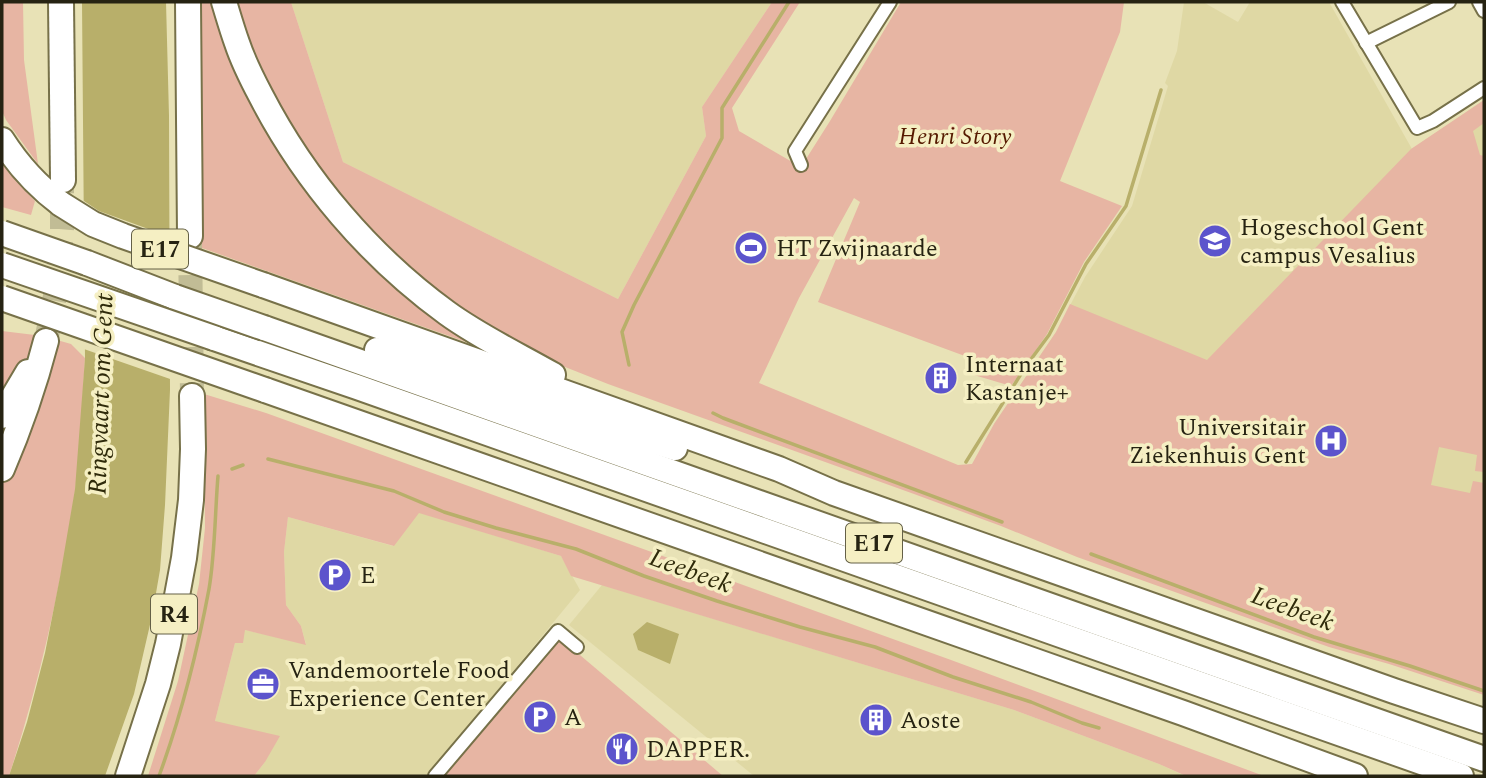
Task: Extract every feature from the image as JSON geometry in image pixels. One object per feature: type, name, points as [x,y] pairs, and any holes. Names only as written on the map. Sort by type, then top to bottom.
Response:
[{"type":"highway","points":[[2,140],[27,174],[44,191],[62,192],[61,2]]},
{"type":"highway","points":[[188,2],[190,236]]},
{"type":"highway","points":[[224,2],[237,44],[271,114],[327,198],[351,225],[406,281],[448,314],[618,411]]},
{"type":"highway","name":"E17","points":[[62,192],[93,224],[123,236],[779,469],[834,493],[1484,721]]},
{"type":"highway","name":"E17","points":[[2,233],[88,263],[177,285],[264,320],[1484,759]]},
{"type":"highway","name":"E17","points":[[2,265],[214,338],[265,370],[654,526],[1355,776]]},
{"type":"highway","name":"E17","points":[[2,298],[95,330],[265,370],[1461,776]]},
{"type":"highway","points":[[2,317],[36,318],[95,330]]},
{"type":"highway","name":"E17","points":[[264,320],[776,478],[834,493]]},
{"type":"highway","points":[[2,416],[46,341],[31,396],[2,468]]},
{"type":"highway","name":"R4","points":[[129,776],[158,684],[184,558],[191,500],[192,396]]},
{"type":"street","points":[[801,165],[790,149],[890,2]]},
{"type":"street","points":[[1342,2],[1417,128],[1433,121],[1484,88]]},
{"type":"street","points":[[1366,43],[1450,2]]},
{"type":"street","points":[[1479,2],[1484,11]]},
{"type":"street","points":[[435,776],[558,631],[577,647]]},
{"type":"shaded area","points":[[291,2],[772,2],[702,107],[706,136],[618,299],[343,162]]},
{"type":"shaded area","points":[[1184,2],[1203,2],[1238,22],[1250,2],[1329,2],[1412,149],[1484,100],[1484,651],[994,424],[1056,332],[1085,277],[1132,206],[1168,86],[1165,83],[1177,51]]},
{"type":"shaded area","points":[[419,512],[561,556],[580,590],[427,776],[254,776],[265,762],[215,721],[235,643],[245,630],[306,644],[301,626],[286,605],[284,552],[288,517],[393,546]]},
{"type":"shaded area","points":[[602,585],[1014,710],[1185,776],[754,776],[569,625]]},
{"type":"green space","points":[[2,2],[23,2],[24,60],[38,164],[2,111]]},
{"type":"green space","name":"Henri Story","points":[[198,2],[291,2],[343,162],[618,299],[706,136],[702,107],[772,2],[800,2],[732,108],[739,131],[806,170],[806,159],[901,2],[1124,2],[1120,32],[1060,181],[1122,206],[1084,262],[1047,334],[1011,386],[974,375],[973,359],[818,302],[860,202],[854,198],[799,298],[759,383],[958,465],[972,464],[994,424],[1056,332],[1070,304],[1207,360],[1411,149],[1484,100],[1484,123],[1473,131],[1480,155],[1484,156],[1484,472],[1475,471],[1477,455],[1439,447],[1431,485],[1470,493],[1473,481],[1484,483],[1484,695],[1329,647],[1077,557],[1001,526],[555,363],[497,353],[202,248]]},
{"type":"green space","points":[[2,162],[35,201],[31,215],[2,207]]},
{"type":"green space","points":[[2,331],[43,336],[71,344],[85,358],[77,474],[63,563],[39,671],[9,776],[2,776]]},
{"type":"green space","points":[[204,394],[266,413],[1264,776],[1186,776],[1014,710],[571,576],[561,556],[419,513],[394,546],[288,517],[284,552],[286,605],[301,626],[306,645],[245,630],[243,643],[235,643],[215,721],[280,736],[254,776],[148,776],[178,681],[199,584],[205,528]]},
{"type":"green space","points":[[561,639],[723,776],[444,776]]},
{"type":"water","name":"Ringvaart om Gent","points":[[82,2],[166,2],[170,390],[160,570],[134,694],[105,776],[9,776],[27,722],[45,653],[75,489],[85,358]]},
{"type":"water","points":[[647,622],[679,634],[670,664],[638,650],[633,634]]},
{"type":"pier","points":[[81,199],[99,211],[173,238],[173,380],[81,348]]},
{"type":"waterway","name":"Leebeek","points":[[629,365],[622,332],[722,138],[722,108],[789,2]]},
{"type":"waterway","points":[[966,462],[1026,366],[1049,335],[1086,264],[1126,206],[1161,90]]},
{"type":"waterway","name":"Leebeek","points":[[713,413],[1002,522]]},
{"type":"waterway","name":"Leebeek","points":[[268,459],[394,491],[444,512],[576,549],[717,601],[875,647],[1099,728]]},
{"type":"waterway","points":[[232,469],[243,465]]},
{"type":"waterway","points":[[159,776],[194,660],[209,589],[218,476]]},
{"type":"waterway","name":"Leebeek","points":[[1091,554],[1314,637],[1484,691]]},
{"type":"tunnel","points":[[47,336],[58,281],[62,188]]},
{"type":"tunnel","points":[[190,239],[192,396]]},
{"type":"place","name":"Hogeschool Gent campus Vesalius","points":[[1215,241]]},
{"type":"place","name":"HT Zwijnaarde","points":[[751,248]]},
{"type":"place","name":"Internaat Kastanje+","points":[[941,378]]},
{"type":"place","name":"Universitair Ziekenhuis Gent","points":[[1331,441]]},
{"type":"place","name":"E","points":[[335,575]]},
{"type":"place","name":"Vandemoortele Food Experience Center","points":[[263,684]]},
{"type":"place","name":"A","points":[[540,717]]},
{"type":"place","name":"Aoste","points":[[876,720]]},
{"type":"place","name":"DAPPER.","points":[[622,749]]}]
